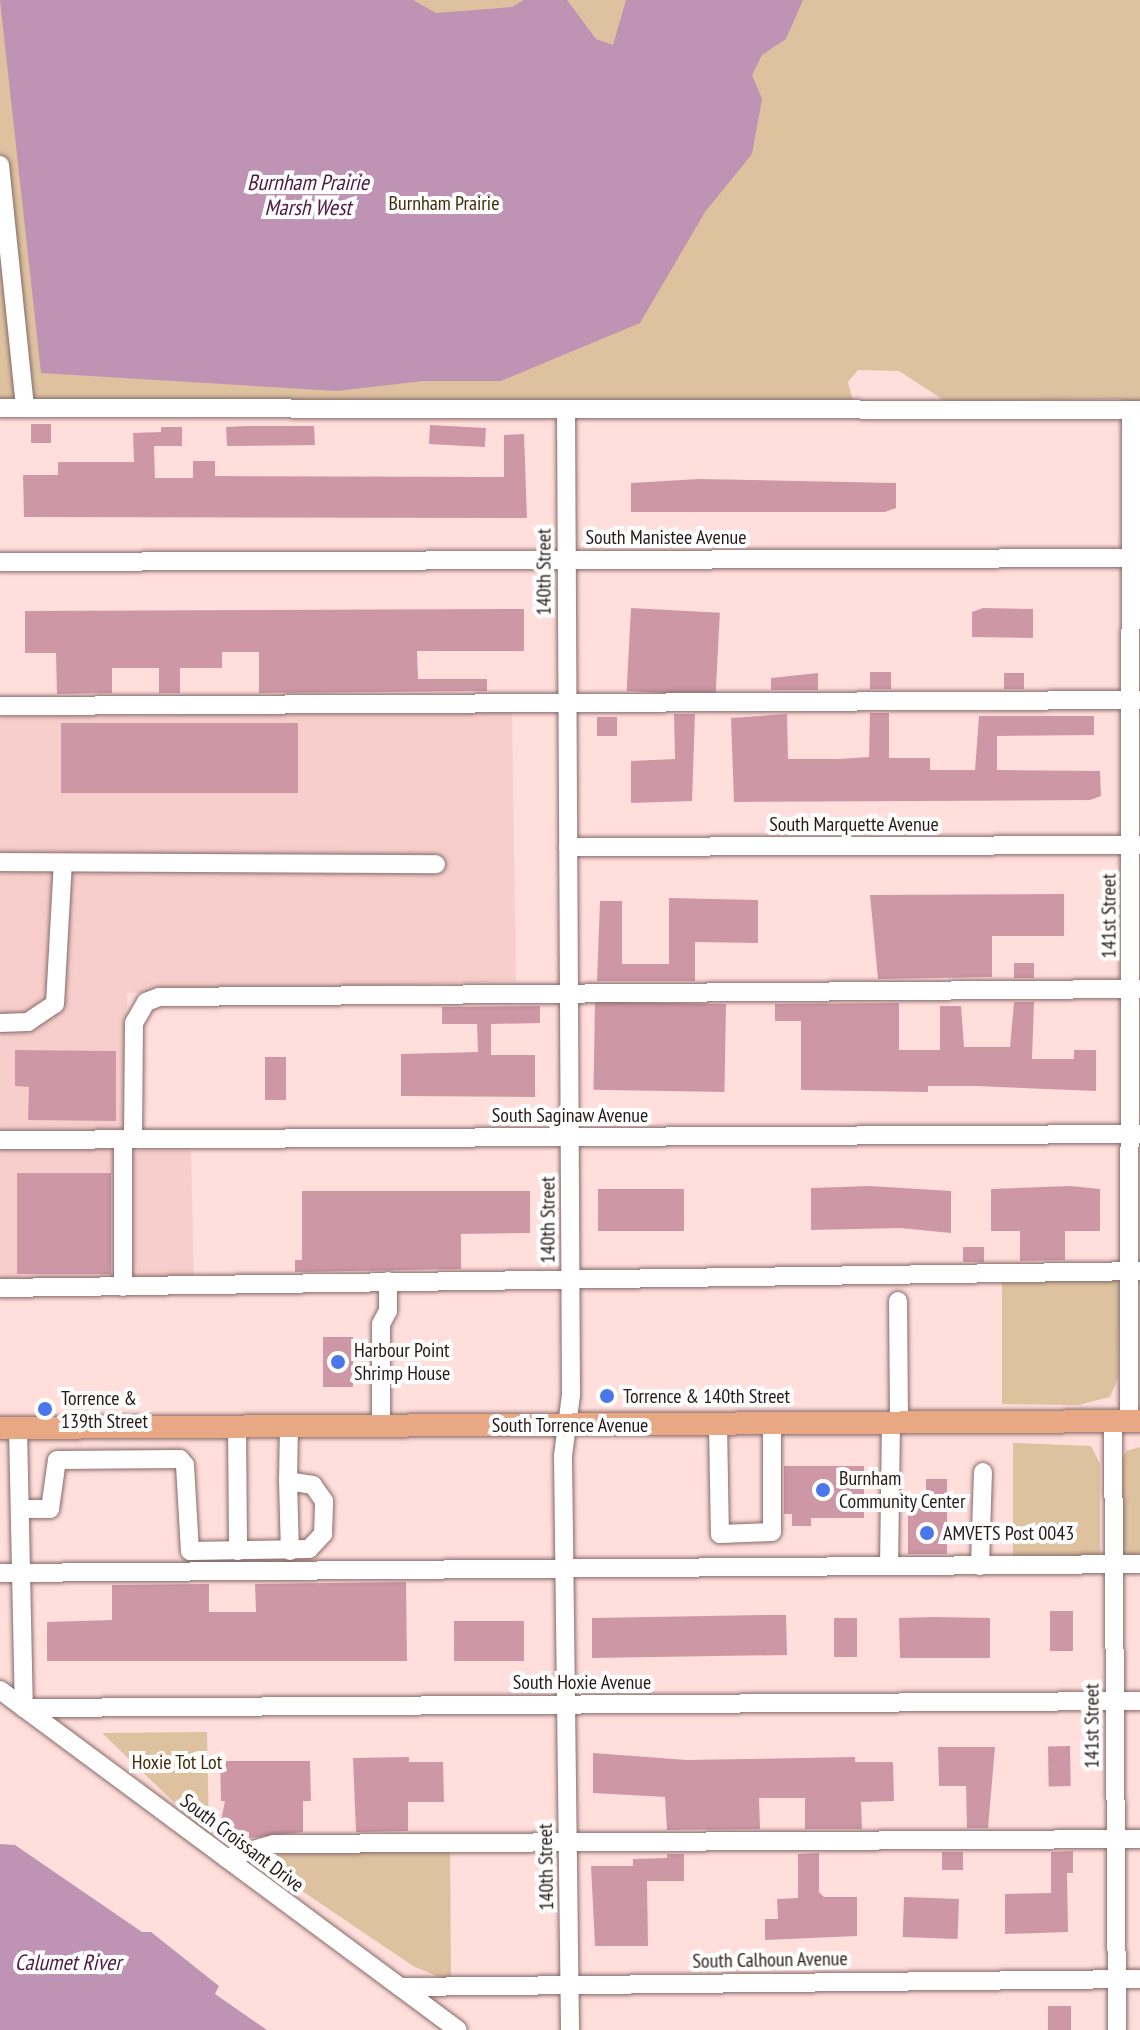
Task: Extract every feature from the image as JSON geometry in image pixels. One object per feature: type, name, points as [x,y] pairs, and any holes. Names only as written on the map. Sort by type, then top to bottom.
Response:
[{"type":"main road","name":"South Torrence Avenue","points":[[9,1428],[1127,1421]]},
{"type":"street","points":[[0,165],[25,408]]},
{"type":"street","points":[[0,408],[1135,410]]},
{"type":"street","name":"140th Street","points":[[566,409],[570,1278],[564,1569],[570,2030]]},
{"type":"street","name":"141st Street","points":[[1117,2030],[1113,1565],[1127,1421],[1135,1271],[1135,410]]},
{"type":"street","name":"South Manistee Avenue","points":[[0,562],[1135,558]]},
{"type":"street","points":[[0,706],[1135,700]]},
{"type":"street","name":"South Marquette Avenue","points":[[568,847],[1136,845]]},
{"type":"street","points":[[0,862],[436,864]]},
{"type":"street","points":[[0,1023],[28,1022],[55,1004],[63,863]]},
{"type":"street","points":[[123,1287],[134,1023],[146,1002],[159,997],[1136,989]]},
{"type":"street","name":"South Saginaw Avenue","points":[[0,1140],[1136,1134]]},
{"type":"street","points":[[0,1288],[1135,1271]]},
{"type":"street","points":[[381,1426],[381,1324],[388,1311],[388,1281]]},
{"type":"street","points":[[889,1566],[898,1301]]},
{"type":"street","points":[[718,1424],[720,1534],[772,1532],[772,1424]]},
{"type":"street","points":[[272,1571],[280,1551],[288,1481],[289,1426]]},
{"type":"street","points":[[237,1427],[238,1551]]},
{"type":"street","points":[[9,1428],[20,1509],[24,1708]]},
{"type":"street","points":[[20,1509],[50,1509],[57,1460],[180,1459],[185,1465],[187,1546],[190,1551],[280,1551],[316,1544],[325,1525],[320,1491],[307,1482],[288,1481]]},
{"type":"street","points":[[980,1566],[983,1472]]},
{"type":"street","points":[[0,1573],[1140,1564]]},
{"type":"street","name":"South Croissant Drive","points":[[0,1690],[458,2030]]},
{"type":"street","name":"South Hoxie Avenue","points":[[24,1708],[1140,1701]]},
{"type":"street","points":[[226,1858],[274,1844],[1140,1839]]},
{"type":"street","name":"South Calhoun Avenue","points":[[400,1987],[1140,1979]]},
{"type":"shaded area","points":[[512,712],[516,981],[127,993],[129,1151],[191,1151],[194,1281],[0,1281],[0,717]]},
{"type":"green space","name":"Burnham Prairie","points":[[0,0],[1140,0],[1140,405],[1119,399],[945,401],[899,371],[858,370],[848,382],[853,402],[0,402]]},
{"type":"green space","points":[[1119,1278],[1118,1378],[1110,1397],[1078,1405],[1002,1404],[1002,1279]]},
{"type":"green space","points":[[1013,1443],[1091,1446],[1100,1464],[1100,1557],[1013,1558]]},
{"type":"green space","points":[[1140,1447],[1140,1556],[1122,1556],[1122,1461],[1126,1451]]},
{"type":"green space","name":"Hoxie Tot Lot","points":[[207,1732],[209,1836],[102,1733]]},
{"type":"green space","points":[[450,1847],[451,1982],[413,1966],[268,1868],[263,1854],[288,1848]]},
{"type":"water","name":"Burnham Prairie Marsh West","points":[[0,0],[413,0],[436,13],[512,7],[524,0],[567,0],[596,39],[613,45],[626,0],[803,0],[786,39],[762,55],[752,75],[762,99],[752,154],[705,212],[640,323],[501,381],[423,381],[337,391],[41,373]]},
{"type":"water","name":"Calumet River","points":[[0,1844],[15,1845],[142,1932],[151,1932],[219,1986],[215,1994],[267,2030],[0,2030]]},
{"type":"building","points":[[31,424],[51,424],[51,443],[31,443]]},
{"type":"building","points":[[430,425],[486,428],[485,447],[429,444]]},
{"type":"building","points":[[314,426],[315,445],[227,446],[226,427]]},
{"type":"building","points":[[161,427],[182,427],[182,446],[154,446],[155,478],[193,478],[193,461],[215,461],[215,476],[504,477],[504,435],[524,434],[527,518],[24,517],[23,475],[58,475],[58,462],[134,462],[133,433],[161,432]]},
{"type":"building","points":[[699,479],[896,483],[896,508],[885,512],[631,512],[631,483]]},
{"type":"building","points":[[631,608],[720,613],[716,696],[627,691]]},
{"type":"building","points":[[983,608],[1033,609],[1033,638],[972,637],[972,612]]},
{"type":"building","points":[[524,609],[524,651],[417,651],[418,679],[487,679],[487,691],[259,693],[259,652],[222,652],[222,668],[180,668],[180,693],[159,693],[159,668],[112,668],[112,693],[57,694],[56,653],[25,653],[25,611]]},
{"type":"building","points":[[870,672],[891,672],[891,689],[870,689]]},
{"type":"building","points":[[818,673],[818,690],[771,690],[771,678]]},
{"type":"building","points":[[1004,673],[1024,673],[1024,689],[1004,689]]},
{"type":"building","points":[[870,713],[889,713],[889,758],[930,758],[930,770],[975,770],[979,716],[1094,716],[1094,735],[997,736],[997,770],[1100,771],[1101,796],[1090,800],[734,802],[731,718],[787,714],[788,759],[838,759],[869,757]]},
{"type":"building","points":[[674,714],[695,714],[692,801],[631,803],[631,761],[675,759]]},
{"type":"building","points":[[597,717],[617,717],[617,736],[597,736]]},
{"type":"building","points":[[61,723],[298,723],[298,793],[61,793]]},
{"type":"building","points":[[1064,894],[1064,936],[992,936],[992,977],[878,979],[870,895]]},
{"type":"building","points":[[669,898],[758,900],[758,943],[695,942],[695,981],[597,981],[600,901],[622,901],[622,964],[669,964]]},
{"type":"building","points":[[1014,963],[1034,963],[1034,978],[1014,978]]},
{"type":"building","points":[[595,1002],[726,1004],[724,1092],[593,1090]]},
{"type":"building","points":[[1014,1002],[1034,1002],[1032,1059],[1074,1059],[1074,1050],[1096,1050],[1096,1091],[976,1086],[928,1086],[928,1092],[801,1090],[801,1021],[775,1021],[775,1004],[899,1003],[899,1050],[940,1050],[940,1006],[961,1006],[964,1047],[1010,1047]]},
{"type":"building","points":[[540,1006],[540,1023],[491,1024],[491,1055],[535,1055],[535,1097],[401,1096],[401,1054],[478,1052],[477,1024],[442,1024],[442,1007]]},
{"type":"building","points":[[15,1050],[116,1051],[116,1121],[28,1120],[29,1087],[15,1086]]},
{"type":"building","points":[[265,1057],[286,1057],[286,1100],[265,1100]]},
{"type":"building","points":[[17,1173],[111,1173],[111,1274],[17,1274]]},
{"type":"building","points":[[870,1186],[951,1191],[951,1233],[900,1228],[811,1230],[811,1188]]},
{"type":"building","points":[[1070,1186],[1100,1189],[1100,1231],[1065,1231],[1065,1260],[1020,1261],[1020,1231],[991,1231],[991,1189]]},
{"type":"building","points":[[598,1189],[684,1189],[684,1231],[598,1231]]},
{"type":"building","points":[[302,1191],[530,1191],[530,1233],[461,1234],[461,1269],[295,1272],[295,1260],[302,1260]]},
{"type":"building","points":[[963,1247],[984,1247],[984,1262],[963,1262]]},
{"type":"building","name":"Harbour Point Shrimp House","points":[[323,1337],[353,1337],[353,1387],[323,1387]]},
{"type":"building","name":"Burnham Community Center","points":[[784,1466],[864,1466],[864,1518],[811,1518],[811,1526],[792,1526],[792,1514],[784,1514]]},
{"type":"building","name":"AMVETS Post 0043","points":[[926,1479],[947,1479],[947,1554],[908,1554],[908,1507],[926,1507]]},
{"type":"building","points":[[406,1582],[407,1661],[47,1661],[47,1622],[112,1620],[112,1585],[209,1584],[209,1612],[256,1612],[255,1584]]},
{"type":"building","points":[[1050,1611],[1073,1611],[1073,1651],[1050,1651]]},
{"type":"building","points":[[786,1615],[787,1655],[592,1658],[592,1618]]},
{"type":"building","points":[[834,1618],[857,1618],[857,1657],[834,1657]]},
{"type":"building","points":[[899,1618],[990,1618],[990,1658],[900,1658]]},
{"type":"building","points":[[454,1621],[524,1621],[524,1661],[454,1661]]},
{"type":"building","points":[[1048,1746],[1070,1746],[1071,1786],[1049,1786]]},
{"type":"building","points":[[938,1747],[995,1747],[988,1828],[967,1828],[966,1786],[939,1786]]},
{"type":"building","points":[[593,1753],[687,1760],[855,1757],[855,1762],[893,1762],[894,1801],[861,1802],[862,1829],[805,1829],[805,1798],[759,1798],[760,1829],[667,1830],[665,1797],[593,1793]]},
{"type":"building","points":[[409,1757],[409,1762],[443,1762],[444,1802],[408,1802],[408,1831],[356,1832],[353,1758]]},
{"type":"building","points":[[220,1761],[310,1761],[311,1801],[303,1801],[303,1832],[249,1838],[249,1832],[220,1826],[225,1801],[221,1801]]},
{"type":"building","points":[[1073,1851],[1073,1873],[1067,1873],[1068,1932],[1005,1934],[1005,1894],[1051,1893],[1051,1852]]},
{"type":"building","points":[[942,1852],[963,1852],[963,1870],[942,1870]]},
{"type":"building","points":[[819,1853],[819,1892],[824,1897],[857,1897],[857,1936],[765,1940],[765,1919],[778,1919],[777,1899],[798,1898],[798,1854]]},
{"type":"building","points":[[667,1854],[684,1854],[684,1881],[647,1881],[648,1946],[595,1946],[591,1866],[633,1866],[633,1859],[667,1858]]},
{"type":"building","points":[[904,1897],[959,1899],[958,1939],[903,1937]]},
{"type":"building","points":[[1048,2006],[1071,2006],[1071,2030],[1048,2030]]},
{"type":"place","name":"Harbour Point Shrimp House","points":[[338,1362]]},
{"type":"place","name":"Torrence & 140th Street","points":[[607,1396]]},
{"type":"place","name":"Torrence & 139th Street","points":[[45,1409]]},
{"type":"place","name":"Burnham Community Center","points":[[823,1490]]},
{"type":"place","name":"AMVETS Post 0043","points":[[927,1533]]}]
